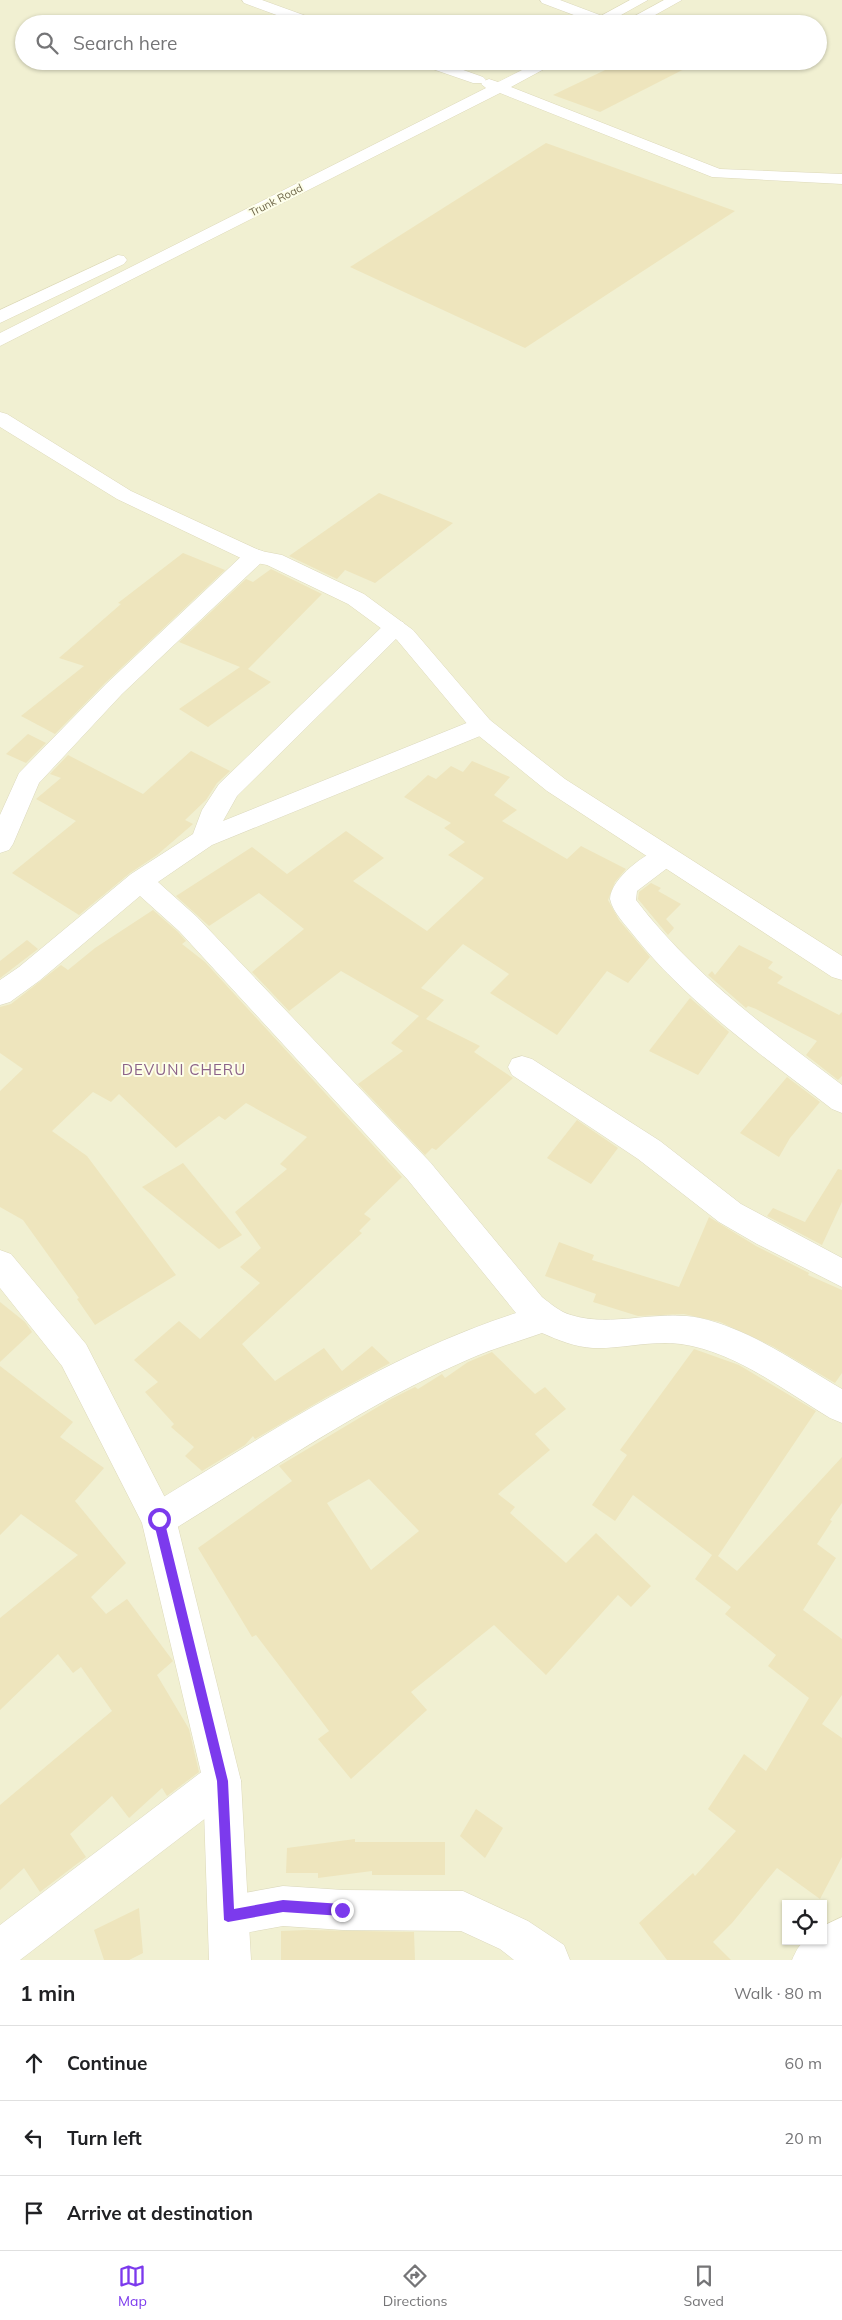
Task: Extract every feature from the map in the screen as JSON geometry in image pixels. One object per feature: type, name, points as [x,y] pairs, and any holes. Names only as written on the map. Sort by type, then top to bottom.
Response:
[{"type":"street","points":[[249,0],[291,15]]},
{"type":"street","points":[[547,0],[580,15]]},
{"type":"street","points":[[610,15],[640,0]]},
{"type":"street","points":[[645,15],[675,0]]},
{"type":"street","points":[[269,7],[290,2]]},
{"type":"street","points":[[449,70],[718,174],[842,179]]},
{"type":"street","points":[[432,104],[499,70]]},
{"type":"street","name":"Trunk Road","points":[[0,339],[534,70]]},
{"type":"street","points":[[0,317],[136,250]]},
{"type":"street","points":[[0,418],[124,495],[255,556],[274,560],[356,599],[405,635],[482,726],[556,784],[842,970]]},
{"type":"street","points":[[0,844],[28,779],[114,689],[255,556]]},
{"type":"street","points":[[204,839],[214,810],[228,790],[395,627]]},
{"type":"street","points":[[0,994],[29,974],[140,881],[204,839],[482,726]]},
{"type":"street","points":[[665,856],[626,886],[623,893],[623,902],[651,939],[688,980],[842,1101]]},
{"type":"street","points":[[140,881],[188,924],[419,1171],[543,1318],[564,1329],[581,1332],[601,1333],[675,1329],[717,1337],[842,1407]]},
{"type":"street","points":[[522,1067],[649,1150],[730,1213],[842,1273]]},
{"type":"street","points":[[4,1278],[74,1355],[159,1519],[222,1781],[230,1960]]},
{"type":"street","points":[[159,1519],[329,1417],[419,1368],[455,1350],[543,1318]]},
{"type":"street","points":[[0,1950],[222,1781]]},
{"type":"street","points":[[228,1916],[283,1906],[342,1910],[463,1911],[514,1935],[548,1960]]},
{"type":"street","points":[[813,1960],[842,1937]]},
{"type":"shaded area","points":[[0,0],[842,0],[842,1960],[0,1960]]},
{"type":"building","points":[[605,70],[682,70],[600,112],[553,95]]},
{"type":"building","points":[[546,143],[735,211],[525,348],[350,267]]},
{"type":"building","points":[[379,493],[453,523],[375,583],[345,570],[337,579],[289,556]]},
{"type":"building","points":[[183,553],[225,570],[105,683],[55,734],[21,716],[84,666],[59,658],[121,604],[118,603]]},
{"type":"building","points":[[271,569],[322,594],[248,669],[271,682],[208,727],[179,709],[240,667],[179,642],[246,579],[253,582]]},
{"type":"building","points":[[28,734],[46,743],[26,763],[6,754]]},
{"type":"building","points":[[191,751],[230,771],[217,783],[206,800],[185,820],[193,824],[157,855],[130,873],[79,915],[12,873],[76,821],[36,799],[61,778],[50,774],[68,755],[143,794]]},
{"type":"building","points":[[472,761],[510,777],[494,795],[517,810],[502,821],[567,859],[581,846],[626,869],[615,882],[608,900],[619,920],[650,957],[628,983],[607,971],[557,1035],[490,993],[509,974],[463,944],[421,988],[444,1000],[426,1019],[480,1046],[474,1052],[513,1078],[436,1150],[432,1148],[425,1155],[358,1084],[403,1051],[391,1043],[419,1016],[341,971],[289,1011],[252,972],[304,929],[259,893],[209,926],[176,896],[252,847],[287,874],[346,831],[384,858],[353,881],[427,931],[484,878],[448,855],[465,842],[444,828],[451,823],[404,797],[428,775],[436,779],[451,766],[463,772]]},
{"type":"building","points":[[651,883],[661,888],[658,891],[681,904],[666,919],[674,928],[668,935],[638,899],[639,892]]},
{"type":"building","points":[[153,910],[178,932],[186,941],[182,944],[205,962],[402,1177],[364,1214],[371,1219],[359,1231],[362,1233],[242,1344],[275,1381],[324,1348],[342,1371],[372,1346],[390,1363],[255,1439],[253,1436],[245,1445],[202,1471],[185,1456],[194,1447],[171,1427],[174,1424],[145,1392],[158,1382],[134,1360],[179,1321],[200,1339],[260,1283],[240,1267],[261,1248],[235,1212],[287,1169],[280,1164],[307,1137],[246,1103],[225,1120],[219,1116],[176,1148],[119,1094],[111,1102],[93,1092],[52,1131],[87,1156],[176,1275],[95,1325],[77,1299],[79,1298],[23,1220],[0,1207],[0,1091],[23,1069],[0,1053],[0,1007],[11,1004],[61,965],[68,970],[95,948]]},
{"type":"building","points":[[27,940],[38,949],[0,978],[0,961]]},
{"type":"building","points":[[739,945],[773,962],[768,968],[783,977],[777,983],[839,1015],[842,1012],[842,1076],[838,1080],[806,1055],[817,1041],[756,1009],[748,1006],[746,1008],[708,975],[712,971],[715,975]]},
{"type":"building","points":[[690,998],[729,1032],[698,1075],[649,1051]]},
{"type":"building","points":[[787,1077],[820,1102],[790,1138],[779,1157],[740,1133]]},
{"type":"building","points":[[577,1120],[618,1148],[591,1184],[547,1158]]},
{"type":"building","points":[[183,1163],[242,1235],[219,1249],[142,1187]]},
{"type":"building","points":[[838,1169],[842,1170],[842,1202],[822,1245],[767,1216],[773,1208],[805,1222]]},
{"type":"building","points":[[709,1217],[756,1246],[809,1273],[808,1275],[842,1290],[842,1373],[835,1383],[774,1347],[720,1322],[684,1314],[638,1316],[593,1302],[596,1294],[545,1276],[559,1242],[594,1255],[592,1260],[679,1287]]},
{"type":"building","points":[[0,1302],[25,1322],[32,1332],[0,1362]]},
{"type":"building","points":[[694,1349],[739,1365],[816,1411],[718,1556],[737,1571],[842,1457],[842,1503],[817,1544],[836,1558],[803,1610],[842,1639],[842,1695],[822,1724],[842,1738],[842,1857],[820,1899],[777,1868],[732,1923],[713,1942],[731,1960],[667,1960],[639,1923],[693,1873],[695,1876],[736,1831],[708,1809],[744,1754],[766,1771],[809,1698],[768,1666],[776,1655],[725,1614],[731,1607],[695,1579],[712,1555],[633,1495],[615,1521],[592,1505],[627,1455],[620,1450]]},
{"type":"building","points":[[492,1352],[535,1394],[545,1387],[566,1409],[535,1434],[550,1450],[498,1494],[515,1507],[510,1513],[566,1563],[596,1533],[651,1586],[631,1607],[618,1595],[546,1675],[494,1625],[411,1692],[427,1710],[351,1779],[318,1739],[329,1731],[256,1635],[252,1637],[198,1548],[292,1481],[279,1466],[391,1399],[415,1387],[418,1389],[442,1374],[445,1378],[468,1362]],"holes":[[[369,1479],[419,1531],[371,1570],[327,1503]]]},
{"type":"building","points":[[0,1366],[73,1422],[60,1437],[104,1468],[75,1501],[126,1563],[91,1597],[106,1614],[127,1599],[173,1661],[157,1675],[189,1729],[199,1772],[167,1796],[162,1788],[129,1818],[112,1796],[70,1834],[86,1857],[40,1892],[24,1868],[0,1890],[0,1805],[112,1711],[81,1667],[73,1673],[58,1654],[0,1710],[0,1618],[78,1555],[21,1514],[0,1535]]},
{"type":"building","points":[[476,1809],[503,1828],[485,1858],[460,1836]]},
{"type":"building","points":[[355,1839],[355,1842],[445,1842],[445,1875],[372,1875],[372,1871],[318,1878],[318,1873],[286,1873],[287,1848]]},
{"type":"building","points":[[139,1908],[143,1953],[129,1960],[104,1960],[94,1930]]},
{"type":"building","points":[[281,1931],[414,1932],[415,1960],[281,1960]]},
{"type":"district","name":"DEVUNI CHERU","points":[[184,1069]]},
{"type":"route","points":[[159,1519],[222,1781],[228,1916],[283,1906],[342,1910]]}]
